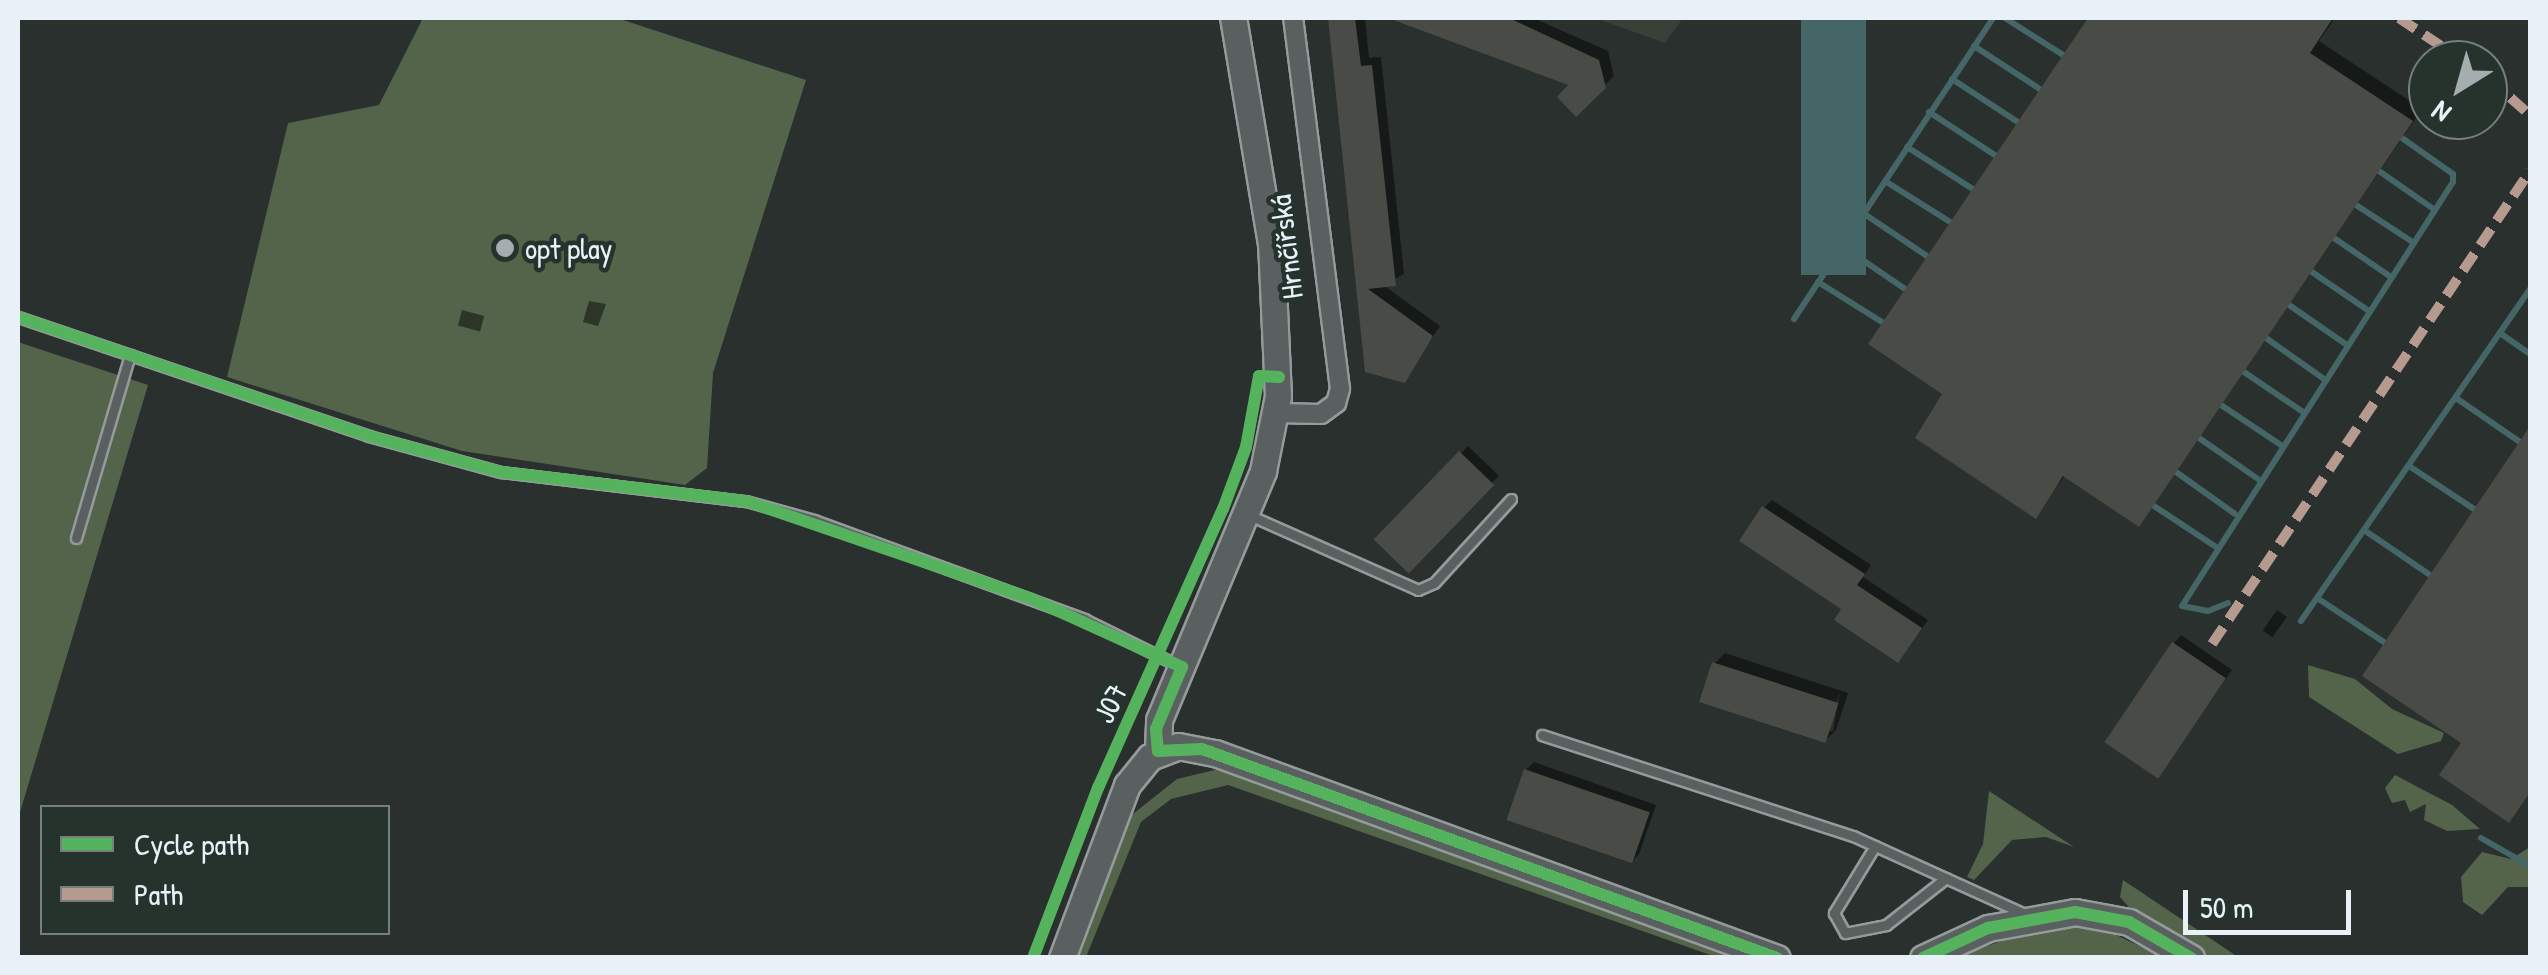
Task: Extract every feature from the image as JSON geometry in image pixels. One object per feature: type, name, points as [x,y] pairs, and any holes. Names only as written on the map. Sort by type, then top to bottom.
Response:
[{"type":"street","name":"Hrnčířská","points":[[1158,751],[1156,729],[1247,514],[1276,414],[1272,260],[1233,18]]},
{"type":"street","name":"Hrnčířská","points":[[1276,414],[1321,414],[1340,389],[1293,18]]},
{"type":"street","points":[[1062,958],[1120,800],[1134,773],[1158,751],[1202,749],[1777,958]]},
{"type":"street","points":[[1922,958],[2030,916],[2076,912],[2129,922],[2191,958]]},
{"type":"lane","points":[[18,317],[369,436],[501,472],[746,501],[814,520],[1084,619],[1182,667]]},
{"type":"lane","points":[[76,538],[130,355]]},
{"type":"lane","points":[[1247,514],[1418,590],[1434,583],[1510,500]]},
{"type":"lane","points":[[1542,735],[1876,846],[2030,916]]},
{"type":"lane","points":[[1876,846],[1834,913],[1845,933],[1886,926],[1946,878]]},
{"type":"shaded area","points":[[1595,18],[1683,18],[1665,43]]},
{"type":"green space","name":"opt play","points":[[423,18],[617,18],[806,80],[713,373],[707,468],[685,485],[462,451],[227,377],[288,123],[379,105]]},
{"type":"green space","points":[[18,342],[148,385],[18,819]]},
{"type":"green space","points":[[2308,665],[2355,679],[2392,709],[2444,733],[2441,741],[2398,754],[2309,697]]},
{"type":"green space","points":[[1223,768],[1747,957],[1716,957],[1228,785],[1171,799],[1141,822],[1086,957],[1072,958],[1124,821],[1177,779]]},
{"type":"green space","points":[[2395,775],[2452,805],[2480,829],[2447,831],[2424,820],[2426,804],[2410,812],[2405,800],[2392,803],[2385,788]]},
{"type":"green space","points":[[1989,791],[2074,847],[2046,837],[2012,840],[1974,880],[1967,877],[1983,844]]},
{"type":"green space","points":[[2530,847],[2530,887],[2508,887],[2482,915],[2463,902],[2461,877],[2482,852],[2511,859]]},
{"type":"green space","points":[[2123,880],[2238,957],[2207,957],[2136,915],[2120,897]]},
{"type":"green space","points":[[2049,924],[2104,929],[2162,957],[1954,958]]},
{"type":"water","points":[[1801,18],[1866,18],[1866,275],[1801,275]]},
{"type":"building","points":[[1328,18],[1355,18],[1361,66],[1372,65],[1396,286],[1368,289],[1433,336],[1405,383],[1365,372]]},
{"type":"building","points":[[1388,18],[1509,18],[1599,60],[1606,88],[1576,117],[1557,97],[1568,85]]},
{"type":"building","points":[[2088,18],[2333,18],[2310,53],[2408,118],[2408,128],[2139,527],[2063,476],[2036,519],[1915,438],[1942,394],[1868,344]]},
{"type":"building","points":[[2530,426],[2530,792],[2509,823],[2439,775],[2461,743],[2362,676]]},
{"type":"building","points":[[1459,451],[1494,485],[1409,574],[1374,539]]},
{"type":"building","points":[[1762,506],[1865,574],[1857,585],[1922,628],[1898,663],[1834,620],[1841,609],[1739,541]]},
{"type":"building","points":[[2172,642],[2226,678],[2158,779],[2104,742]]},
{"type":"building","points":[[1712,662],[1838,703],[1826,743],[1699,702]]},
{"type":"building","points":[[1524,769],[1650,812],[1632,863],[1506,820]]},
{"type":"waterway","points":[[1794,319],[1993,18]]},
{"type":"waterway","points":[[2005,18],[2063,55]]},
{"type":"waterway","points":[[1974,46],[2040,89]]},
{"type":"waterway","points":[[1952,79],[2018,122]]},
{"type":"waterway","points":[[1929,112],[1995,155]]},
{"type":"waterway","points":[[2228,603],[2208,611],[2182,606],[2453,182],[2453,174],[2402,138]]},
{"type":"waterway","points":[[1907,147],[1973,189]]},
{"type":"waterway","points":[[2379,171],[2435,210]]},
{"type":"waterway","points":[[1885,181],[1950,222]]},
{"type":"waterway","points":[[2356,205],[2414,243]]},
{"type":"waterway","points":[[1863,213],[1927,256]]},
{"type":"waterway","points":[[2334,238],[2391,277]]},
{"type":"waterway","points":[[1842,246],[1905,289]]},
{"type":"waterway","points":[[2312,272],[2369,311]]},
{"type":"waterway","points":[[1818,282],[1882,322]]},
{"type":"waterway","points":[[2301,621],[2530,289]]},
{"type":"waterway","points":[[2289,305],[2347,345]]},
{"type":"waterway","points":[[2500,333],[2530,354]]},
{"type":"waterway","points":[[2266,338],[2324,379]]},
{"type":"waterway","points":[[2244,372],[2303,412]]},
{"type":"waterway","points":[[2456,398],[2520,442]]},
{"type":"waterway","points":[[2221,405],[2281,445]]},
{"type":"waterway","points":[[2199,438],[2258,479]]},
{"type":"waterway","points":[[2409,466],[2474,509]]},
{"type":"waterway","points":[[2176,472],[2235,514]]},
{"type":"waterway","points":[[2154,506],[2216,547]]},
{"type":"waterway","points":[[2364,530],[2430,575]]},
{"type":"waterway","points":[[2317,598],[2384,642]]},
{"type":"waterway","points":[[2481,838],[2530,866]]},
{"type":"marked path","points":[[2399,18],[2432,40]]},
{"type":"marked path","points":[[2508,96],[2530,115]]},
{"type":"marked path","points":[[2212,644],[2530,171]]},
{"type":"cycle path","points":[[18,317],[369,436],[501,472],[746,501],[1032,599],[1182,667],[1156,729],[1158,751],[1202,749],[1777,958]]},
{"type":"cycle path","name":"J07","points":[[1033,958],[1098,788],[1223,509],[1246,447],[1259,376],[1279,377]]},
{"type":"cycle path","points":[[1923,958],[1988,928],[2075,912],[2129,922],[2191,958]]},
{"type":"place","name":"opt play","points":[[505,248]]}]
